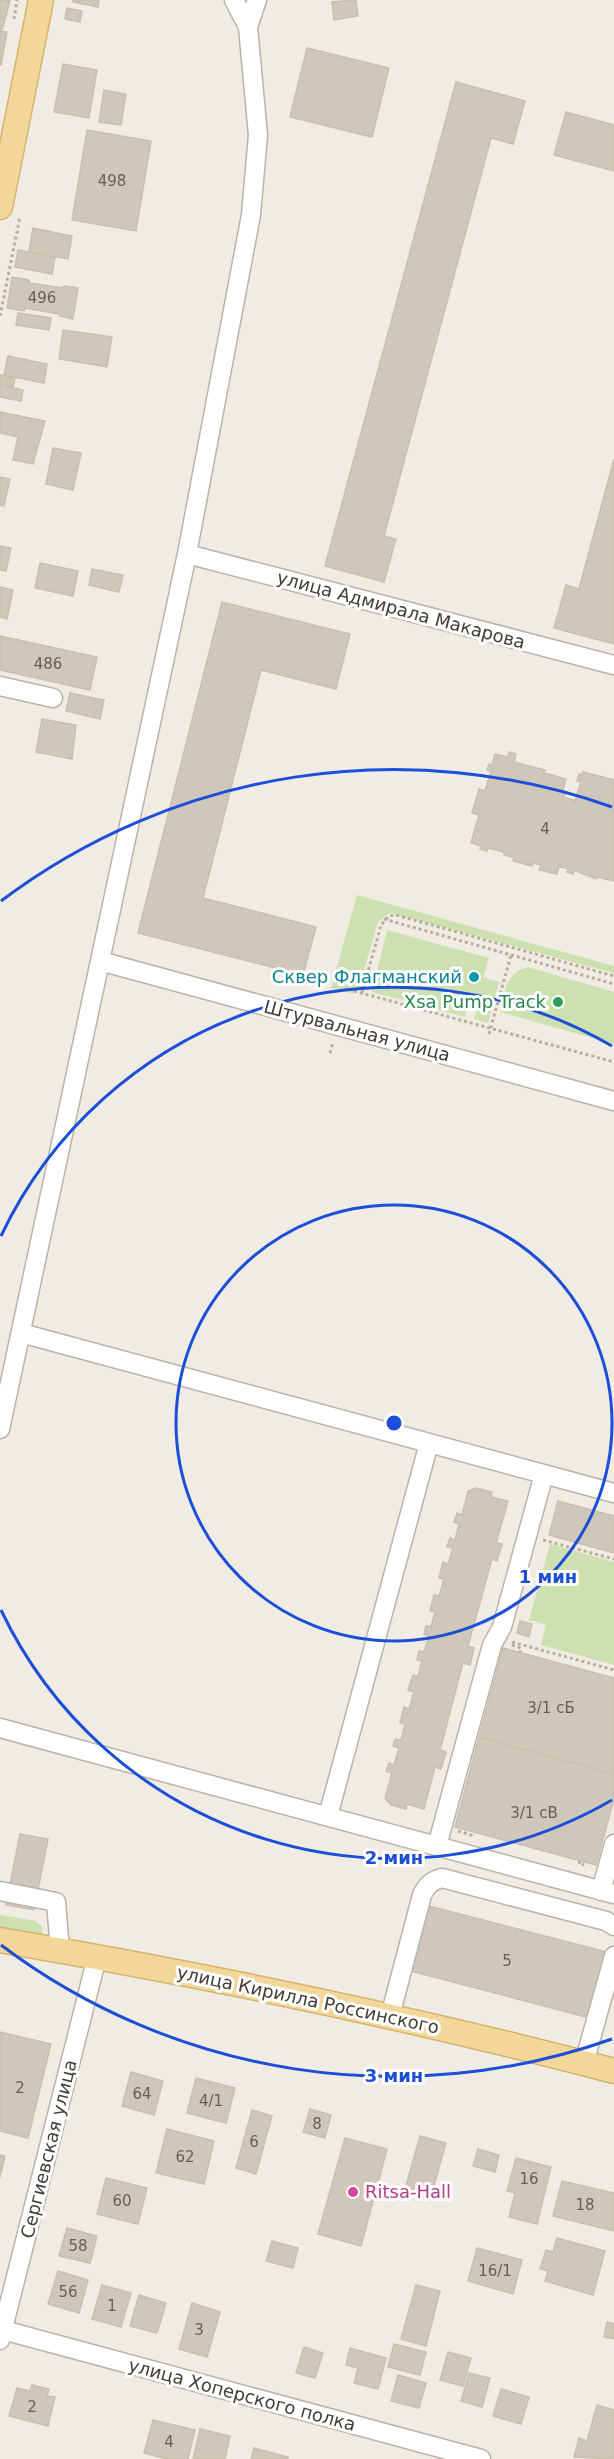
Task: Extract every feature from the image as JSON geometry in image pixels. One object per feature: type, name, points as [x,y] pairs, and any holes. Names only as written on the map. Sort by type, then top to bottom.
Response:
[{"type":"main road","points":[[0,207],[41,0]]},
{"type":"main road","name":"улица Кирилла Россинского","points":[[0,1940],[97,1957],[390,2016],[614,2071]]},
{"type":"street","points":[[234,0],[248,27]]},
{"type":"street","points":[[0,1429],[187,554],[251,215],[258,135],[248,27],[256,0]]},
{"type":"street","name":"улица Адмирала Макарова","points":[[187,554],[614,665]]},
{"type":"street","points":[[0,687],[53,698]]},
{"type":"street","name":"Штурвальная улица","points":[[100,961],[614,1101]]},
{"type":"street","points":[[21,1333],[614,1493]]},
{"type":"street","points":[[327,1816],[429,1443]]},
{"type":"street","points":[[437,1846],[492,1645],[500,1641],[544,1474]]},
{"type":"street","points":[[0,1728],[608,1893],[614,1844]]},
{"type":"street","points":[[390,2016],[422,1895],[426,1886],[434,1880],[442,1878],[606,1921],[614,1926]]},
{"type":"street","points":[[0,1891],[56,1902],[60,1950]]},
{"type":"street","points":[[584,2063],[614,1956]]},
{"type":"street","name":"Сергиевская улица","points":[[1,2335],[97,1957]]},
{"type":"street","name":"улица Хоперского полка","points":[[1,2335],[481,2459]]},
{"type":"path","points":[[362,993],[384,919],[396,915],[614,976]]},
{"type":"path","points":[[384,919],[614,984]]},
{"type":"path","points":[[489,1034],[511,955]]},
{"type":"path","points":[[354,992],[614,1062]]},
{"type":"path","points":[[527,1535],[614,1559]]},
{"type":"path","points":[[500,1641],[521,1648],[520,1652]]},
{"type":"path","points":[[500,1641],[614,1670]]},
{"type":"path","points":[[454,1830],[471,1835],[472,1831]]},
{"type":"path","points":[[580,1860],[579,1864],[587,1866]]},
{"type":"green space","points":[[357,895],[614,966],[614,973],[390,913],[378,922],[362,977],[362,989],[355,987],[353,994],[331,988]]},
{"type":"green space","points":[[387,930],[489,958],[483,977],[499,982],[488,1023],[474,1019],[477,1007],[468,1005],[465,1017],[372,992]]},
{"type":"green space","name":"Xsa Pump Track","points":[[528,967],[614,992],[614,1044],[500,1012],[510,978]]},
{"type":"green space","points":[[550,1544],[614,1562],[614,1665],[541,1645],[546,1625],[529,1620]]},
{"type":"green space","points":[[0,1915],[36,1921],[43,1928],[40,1940],[0,1933]]},
{"type":"building","points":[[0,0],[10,1],[2,30],[0,30]]},
{"type":"building","points":[[73,0],[99,0],[98,7],[73,2]]},
{"type":"building","points":[[356,0],[358,16],[334,20],[332,2]]},
{"type":"building","points":[[67,8],[82,11],[80,22],[65,19]]},
{"type":"building","points":[[0,31],[7,32],[4,49],[0,49]]},
{"type":"building","points":[[307,48],[389,68],[372,137],[290,117]]},
{"type":"building","points":[[0,49],[4,49],[1,65],[0,65]]},
{"type":"building","points":[[63,64],[97,70],[89,118],[54,112]]},
{"type":"building","points":[[456,82],[525,101],[513,144],[491,138],[384,536],[396,539],[384,582],[325,566]]},
{"type":"building","points":[[104,90],[126,94],[121,125],[99,122]]},
{"type":"building","points":[[566,112],[614,125],[614,171],[554,155]]},
{"type":"building","points":[[87,130],[151,141],[136,231],[72,220]]},
{"type":"building","points":[[33,228],[72,236],[68,259],[29,252]]},
{"type":"building","points":[[18,250],[55,257],[52,274],[15,267]]},
{"type":"building","points":[[12,277],[29,280],[29,283],[78,288],[73,319],[25,308],[24,311],[7,308]]},
{"type":"building","points":[[18,313],[51,318],[49,330],[16,325]]},
{"type":"building","points":[[63,330],[112,337],[107,367],[59,359]]},
{"type":"building","points":[[8,356],[47,364],[44,383],[4,375]]},
{"type":"building","points":[[0,375],[15,378],[13,388],[0,385]]},
{"type":"building","points":[[0,385],[23,390],[21,401],[0,397]]},
{"type":"building","points":[[0,412],[45,421],[33,464],[13,460],[18,437],[0,433]]},
{"type":"building","points":[[53,448],[81,453],[73,490],[46,484]]},
{"type":"building","points":[[614,459],[614,644],[554,628],[566,585],[579,589]]},
{"type":"building","points":[[0,477],[10,479],[4,506],[0,505]]},
{"type":"building","points":[[0,546],[11,548],[6,571],[0,570]]},
{"type":"building","points":[[40,563],[78,571],[73,596],[35,588]]},
{"type":"building","points":[[92,569],[123,575],[119,592],[89,585]]},
{"type":"building","points":[[0,587],[13,590],[7,619],[0,617]]},
{"type":"building","points":[[222,602],[350,634],[336,689],[261,670],[203,898],[316,927],[303,975],[138,933]]},
{"type":"building","points":[[0,636],[97,657],[90,690],[0,670]]},
{"type":"building","points":[[70,693],[104,700],[100,719],[66,711]]},
{"type":"building","points":[[42,719],[76,725],[72,759],[36,752]]},
{"type":"building","points":[[509,752],[516,754],[514,762],[545,770],[544,773],[566,779],[562,793],[565,794],[563,801],[565,802],[566,798],[574,800],[574,804],[581,781],[577,781],[579,774],[582,775],[583,772],[614,780],[614,881],[597,877],[596,879],[574,870],[573,874],[567,872],[568,869],[559,866],[557,874],[539,870],[541,865],[533,863],[532,866],[513,861],[514,855],[512,857],[504,855],[504,852],[488,848],[487,851],[471,843],[479,815],[472,813],[479,789],[485,791],[491,771],[487,770],[489,764],[492,765],[495,754],[508,757]]},
{"type":"building","points":[[476,1488],[492,1492],[491,1497],[508,1501],[496,1543],[502,1544],[497,1561],[492,1559],[468,1646],[474,1648],[470,1665],[463,1663],[440,1750],[446,1752],[441,1769],[435,1767],[424,1809],[407,1804],[406,1809],[391,1805],[385,1798],[392,1773],[386,1771],[389,1763],[394,1765],[399,1748],[393,1746],[395,1739],[401,1740],[405,1724],[400,1723],[404,1707],[409,1709],[414,1692],[408,1690],[413,1675],[418,1676],[422,1661],[417,1660],[419,1651],[424,1652],[429,1636],[424,1634],[426,1626],[431,1627],[435,1612],[430,1611],[434,1595],[439,1596],[444,1579],[439,1578],[443,1562],[448,1564],[453,1548],[447,1547],[450,1538],[455,1540],[459,1524],[454,1522],[457,1513],[462,1515],[468,1491]]},
{"type":"building","points":[[558,1501],[614,1516],[614,1553],[549,1535]]},
{"type":"building","points":[[520,1621],[532,1624],[529,1637],[517,1633]]},
{"type":"building","points":[[503,1648],[614,1678],[614,1774],[479,1737]]},
{"type":"building","points":[[479,1737],[614,1774],[614,1799],[596,1865],[455,1827]]},
{"type":"building","points":[[20,1834],[48,1839],[34,1910],[6,1905]]},
{"type":"building","points":[[425,1905],[607,1952],[590,2018],[407,1970]]},
{"type":"building","points":[[0,2032],[51,2044],[28,2138],[0,2131]]},
{"type":"building","points":[[131,2072],[163,2081],[154,2115],[122,2106]]},
{"type":"building","points":[[196,2078],[235,2088],[226,2123],[187,2113]]},
{"type":"building","points":[[310,2109],[331,2115],[325,2138],[303,2132]]},
{"type":"building","points":[[252,2110],[272,2116],[256,2174],[236,2168]]},
{"type":"building","points":[[167,2129],[214,2141],[204,2184],[156,2173]]},
{"type":"building","points":[[420,2136],[446,2143],[430,2200],[404,2193]]},
{"type":"building","name":"Ritsa-Hall","points":[[345,2138],[387,2149],[361,2246],[318,2234]]},
{"type":"building","points":[[478,2149],[499,2155],[495,2172],[473,2166]]},
{"type":"building","points":[[0,2155],[5,2156],[0,2177]]},
{"type":"building","points":[[516,2158],[551,2167],[537,2224],[509,2217],[515,2193],[507,2191]]},
{"type":"building","points":[[106,2178],[147,2188],[138,2224],[97,2214]]},
{"type":"building","points":[[562,2181],[614,2193],[614,2231],[553,2216]]},
{"type":"building","points":[[67,2228],[97,2236],[90,2263],[59,2256]]},
{"type":"building","points":[[557,2238],[605,2251],[593,2295],[545,2281],[548,2271],[540,2269],[546,2250],[553,2252]]},
{"type":"building","points":[[272,2241],[298,2248],[293,2268],[266,2261]]},
{"type":"building","points":[[477,2248],[522,2260],[513,2294],[468,2281]]},
{"type":"building","points":[[58,2271],[88,2280],[79,2313],[48,2304]]},
{"type":"building","points":[[102,2285],[131,2293],[121,2327],[92,2319]]},
{"type":"building","points":[[416,2285],[440,2291],[426,2346],[401,2339]]},
{"type":"building","points":[[139,2295],[166,2303],[157,2333],[130,2326]]},
{"type":"building","points":[[192,2303],[220,2312],[207,2357],[179,2349]]},
{"type":"building","points":[[607,2322],[614,2324],[614,2339],[604,2337]]},
{"type":"building","points":[[394,2344],[426,2352],[420,2375],[388,2367]]},
{"type":"building","points":[[304,2347],[323,2353],[315,2378],[296,2373]]},
{"type":"building","points":[[350,2348],[386,2358],[378,2389],[354,2383],[358,2368],[346,2365]]},
{"type":"building","points":[[448,2352],[471,2358],[463,2386],[440,2380]]},
{"type":"building","points":[[469,2373],[490,2378],[482,2407],[461,2401]]},
{"type":"building","points":[[398,2375],[426,2383],[419,2408],[391,2401]]},
{"type":"building","points":[[32,2385],[49,2389],[47,2396],[55,2397],[48,2426],[9,2416],[17,2388],[30,2391]]},
{"type":"building","points":[[501,2389],[529,2397],[521,2424],[493,2416]]},
{"type":"building","points":[[597,2405],[614,2410],[614,2459],[574,2457],[579,2438],[587,2441]]},
{"type":"building","points":[[153,2420],[195,2430],[188,2459],[167,2459],[144,2453]]},
{"type":"building","points":[[200,2429],[230,2436],[225,2459],[193,2459]]},
{"type":"building","points":[[254,2448],[288,2457],[288,2459],[251,2459]]},
{"type":"place","name":"Сквер Флагманский","points":[[474,977]]},
{"type":"place","name":"Xsa Pump Track","points":[[558,1002]]},
{"type":"place","name":"Ritsa-Hall","points":[[353,2192]]}]
